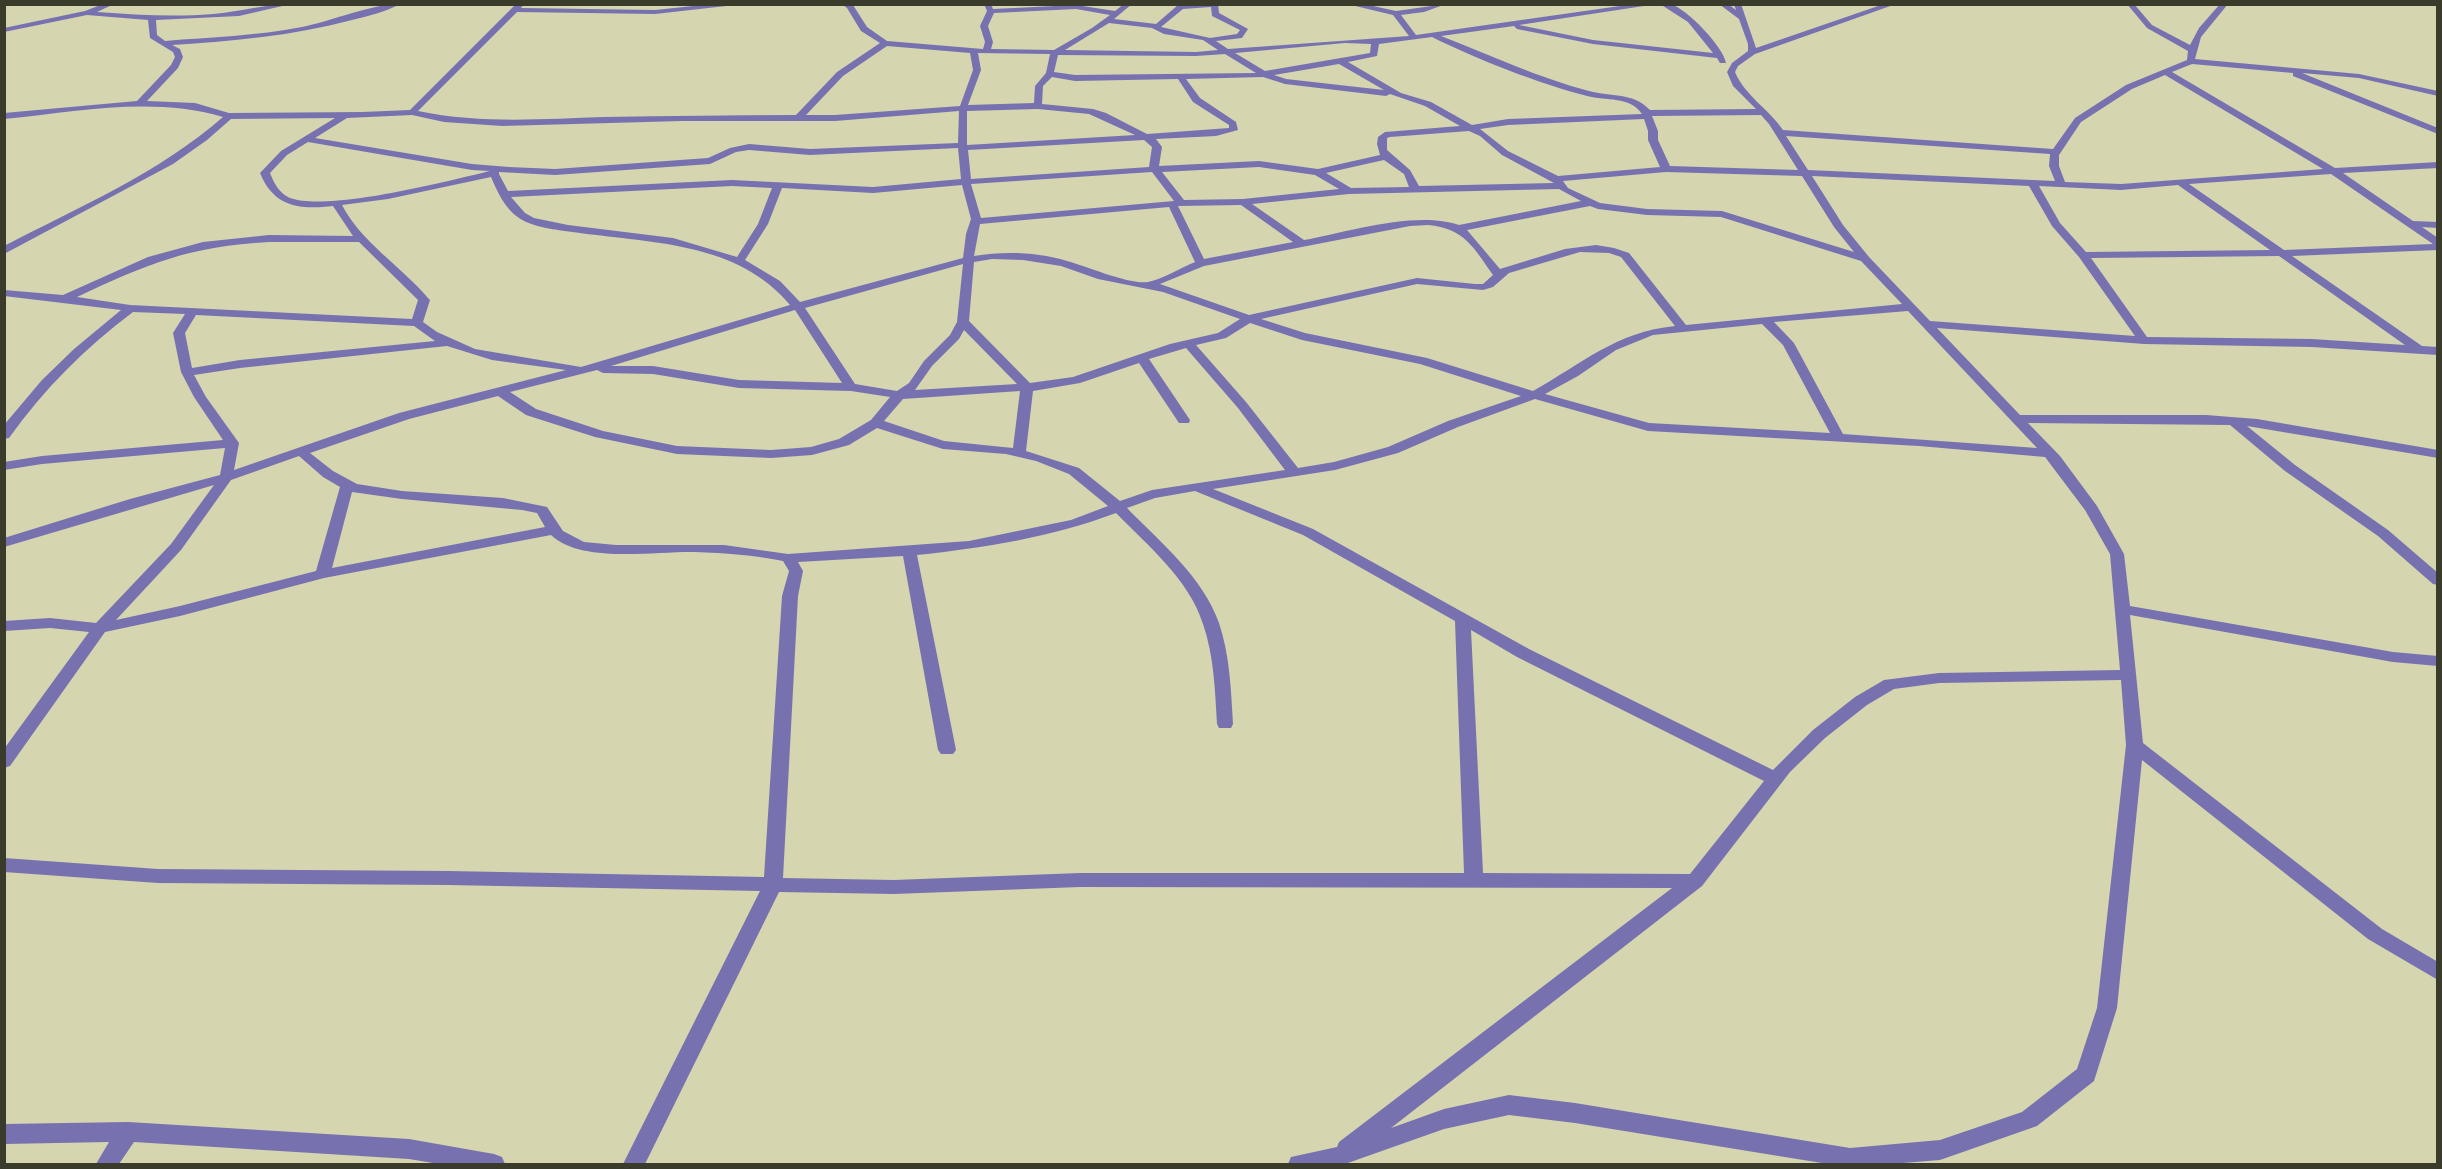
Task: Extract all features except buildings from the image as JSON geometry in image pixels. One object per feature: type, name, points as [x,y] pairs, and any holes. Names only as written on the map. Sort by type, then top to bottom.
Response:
[{"type":"street","points":[[4,30],[87,13],[111,4]]},
{"type":"street","points":[[87,13],[151,18],[265,10],[288,4]]},
{"type":"street","points":[[163,44],[249,38],[349,20],[397,4]]},
{"type":"street","points":[[412,112],[518,7],[645,12],[741,4]]},
{"type":"street","points":[[845,4],[850,7],[864,29],[885,43],[929,45],[974,51],[1054,53],[1229,52],[1345,41],[1375,41],[1654,4]]},
{"type":"street","points":[[1038,106],[1039,86],[1050,74],[1054,53],[1108,21],[1129,4]]},
{"type":"street","points":[[1108,21],[1157,27],[1164,32],[1209,40],[1239,36],[1244,29],[1215,14],[1214,4],[1181,6],[1157,27]]},
{"type":"street","points":[[1350,4],[1396,13],[1424,10],[1443,4]]},
{"type":"street","points":[[1299,1164],[1335,1158],[1444,1119],[1509,1105],[1575,1113],[1850,1158],[1940,1157],[2029,1119],[2086,1074],[2107,1008],[2135,745],[2117,554],[2092,509],[2049,453],[1865,259],[1839,227],[1781,133],[1737,84],[1720,56],[1695,23],[1675,9],[1663,4]]},
{"type":"street","points":[[1722,4],[1740,11],[1752,44],[1752,52]]},
{"type":"street","points":[[1731,72],[1735,65],[1752,52],[1893,4]]},
{"type":"street","points":[[2130,4],[2142,22],[2160,34],[2191,49]]},
{"type":"street","points":[[2191,61],[2191,49],[2198,35],[2225,4]]},
{"type":"street","points":[[986,51],[989,42],[984,26],[989,8],[1085,6],[1117,14]]},
{"type":"street","points":[[1396,13],[1414,37]]},
{"type":"street","points":[[140,103],[175,66],[179,57],[177,51],[153,36],[154,24],[151,18]]},
{"type":"street","points":[[1505,25],[1593,42],[1720,56]]},
{"type":"street","points":[[1433,35],[1521,71],[1589,94],[1628,99],[1639,104],[1647,115],[1653,131],[1653,140],[1666,169]]},
{"type":"street","points":[[1209,40],[1263,74],[1311,86],[1363,89],[1398,95],[1428,104],[1492,140],[1504,153],[1559,182],[1589,203]]},
{"type":"street","points":[[1050,74],[1075,78],[1181,78],[1263,74],[1342,62],[1374,54],[1375,41]]},
{"type":"street","points":[[800,116],[840,74],[885,43]]},
{"type":"street","points":[[1292,46],[1328,64]]},
{"type":"street","points":[[499,391],[531,412],[600,434],[677,450],[771,454],[812,452],[844,442],[876,423],[899,395],[913,386],[928,364],[955,337],[963,322],[970,234],[975,221],[966,182],[963,108],[977,70],[974,51]]},
{"type":"street","points":[[2062,186],[2054,166],[2057,152],[2078,120],[2129,87],[2191,61],[2359,76],[2438,94]]},
{"type":"street","points":[[1342,62],[1398,95]]},
{"type":"street","points":[[2282,68],[2438,131]]},
{"type":"street","points":[[2166,72],[2333,171],[2413,224],[2438,245]]},
{"type":"street","points":[[307,139],[471,167],[555,172],[710,161],[733,150],[749,147],[810,152],[854,152],[1216,133],[1233,130],[1233,124],[1196,101],[1181,78]]},
{"type":"street","points":[[4,116],[140,103],[195,106],[230,116],[345,116],[412,112],[444,119],[502,123],[800,116],[835,118],[963,108],[1038,106],[1090,111],[1103,115],[1153,141],[1157,147],[1154,168],[1177,203],[1202,263]]},
{"type":"street","points":[[1384,157],[1381,141],[1388,134],[1470,128],[1508,122],[1764,112]]},
{"type":"street","points":[[4,251],[170,162],[230,116]]},
{"type":"street","points":[[345,116],[284,153],[265,173],[271,189],[288,201],[336,203],[414,191],[509,170]]},
{"type":"street","points":[[1781,133],[2057,152]]},
{"type":"street","points":[[505,194],[732,183],[873,190],[1154,168],[1259,164],[1318,172],[1384,157],[1406,171],[1415,190]]},
{"type":"street","points":[[975,221],[1177,203],[1243,202],[1348,191],[1415,190],[1559,182],[1666,169],[1806,173],[2121,188],[2179,181],[2438,165]]},
{"type":"street","points":[[1318,172],[1348,191]]},
{"type":"street","points":[[494,174],[505,194],[522,216],[544,225],[675,241],[740,261],[765,275],[798,306],[851,387]]},
{"type":"street","points":[[2179,181],[2419,350]]},
{"type":"street","points":[[2033,184],[2056,224],[2083,255],[2144,340]]},
{"type":"street","points":[[740,261],[763,224],[778,185]]},
{"type":"street","points":[[1243,202],[1302,244]]},
{"type":"street","points":[[336,203],[342,217],[359,239],[404,277],[424,300],[417,323]]},
{"type":"street","points":[[1149,285],[1202,263],[1410,223],[1436,221],[1460,228],[1506,220],[1543,210],[1589,203],[1619,210],[1722,214],[1865,259]]},
{"type":"street","points":[[2413,224],[2438,225]]},
{"type":"street","points":[[1460,228],[1498,274]]},
{"type":"street","points":[[65,298],[144,261],[181,250],[225,242],[277,237],[359,239]]},
{"type":"street","points":[[2083,255],[2281,253],[2438,245]]},
{"type":"street","points":[[4,294],[65,298],[130,308],[417,323],[428,333],[449,343],[492,356],[586,369],[653,370],[739,384],[851,387],[899,395],[1027,387],[1076,380],[1188,343],[1222,336],[1249,318],[1417,281],[1442,281],[1483,287],[1491,284],[1498,274],[1573,251],[1603,249],[1625,255],[1683,329]]},
{"type":"street","points":[[4,543],[135,502],[226,477],[404,416],[586,369],[798,306],[992,256],[1023,257],[1062,263],[1102,276],[1149,285],[1335,344],[1423,361],[1476,379],[1648,427],[2049,453]]},
{"type":"street","points":[[302,452],[324,471],[347,486],[410,497],[522,505],[542,510],[554,530],[572,543],[608,548],[679,547],[764,552],[788,558],[909,551],[969,544],[1075,523],[1152,494],[1335,466],[1394,450],[1453,424],[1535,395],[1624,341],[1651,332],[1910,307]]},
{"type":"street","points":[[4,435],[70,358],[100,330],[130,308]]},
{"type":"street","points":[[4,762],[100,628],[176,547],[226,477],[232,443],[200,397],[187,372],[179,333],[192,312]]},
{"type":"street","points":[[1765,320],[1788,343],[1839,438]]},
{"type":"street","points":[[963,322],[1027,387]]},
{"type":"street","points":[[1926,324],[2144,340],[2312,343],[2438,351]]},
{"type":"street","points":[[187,372],[240,364],[449,343]]},
{"type":"street","points":[[1188,343],[1242,405],[1294,472]]},
{"type":"street","points":[[1143,358],[1184,420]]},
{"type":"street","points":[[1019,452],[1027,387]]},
{"type":"street","points":[[2017,419],[2233,421],[2257,423],[2438,454]]},
{"type":"street","points":[[2233,421],[2290,468],[2382,533],[2438,581]]},
{"type":"street","points":[[876,423],[944,445],[1019,452],[1074,471],[1119,508],[1173,564],[1198,596],[1211,623],[1221,664],[1225,723]]},
{"type":"street","points":[[5,465],[232,443]]},
{"type":"street","points":[[323,574],[347,486]]},
{"type":"street","points":[[1194,486],[1308,532],[1523,653],[1775,778]]},
{"type":"street","points":[[4,626],[50,623],[100,628],[180,611],[323,574],[554,530]]},
{"type":"street","points":[[909,551],[947,750]]},
{"type":"street","points":[[634,1164],[773,884],[790,596],[796,572],[788,558]]},
{"type":"street","points":[[2121,609],[2393,657],[2438,660]]},
{"type":"street","points":[[1463,619],[1474,879]]},
{"type":"street","points":[[1335,1158],[1695,881],[1775,778],[1819,734],[1862,700],[1890,684],[1939,678],[2128,675]]},
{"type":"street","points":[[2135,745],[2375,934],[2438,972]]},
{"type":"street","points":[[4,866],[158,876],[894,887],[1080,880],[1695,881]]},
{"type":"street","points":[[4,1134],[128,1132],[409,1149],[494,1164]]},
{"type":"street","points":[[107,1164],[128,1132]]}]
